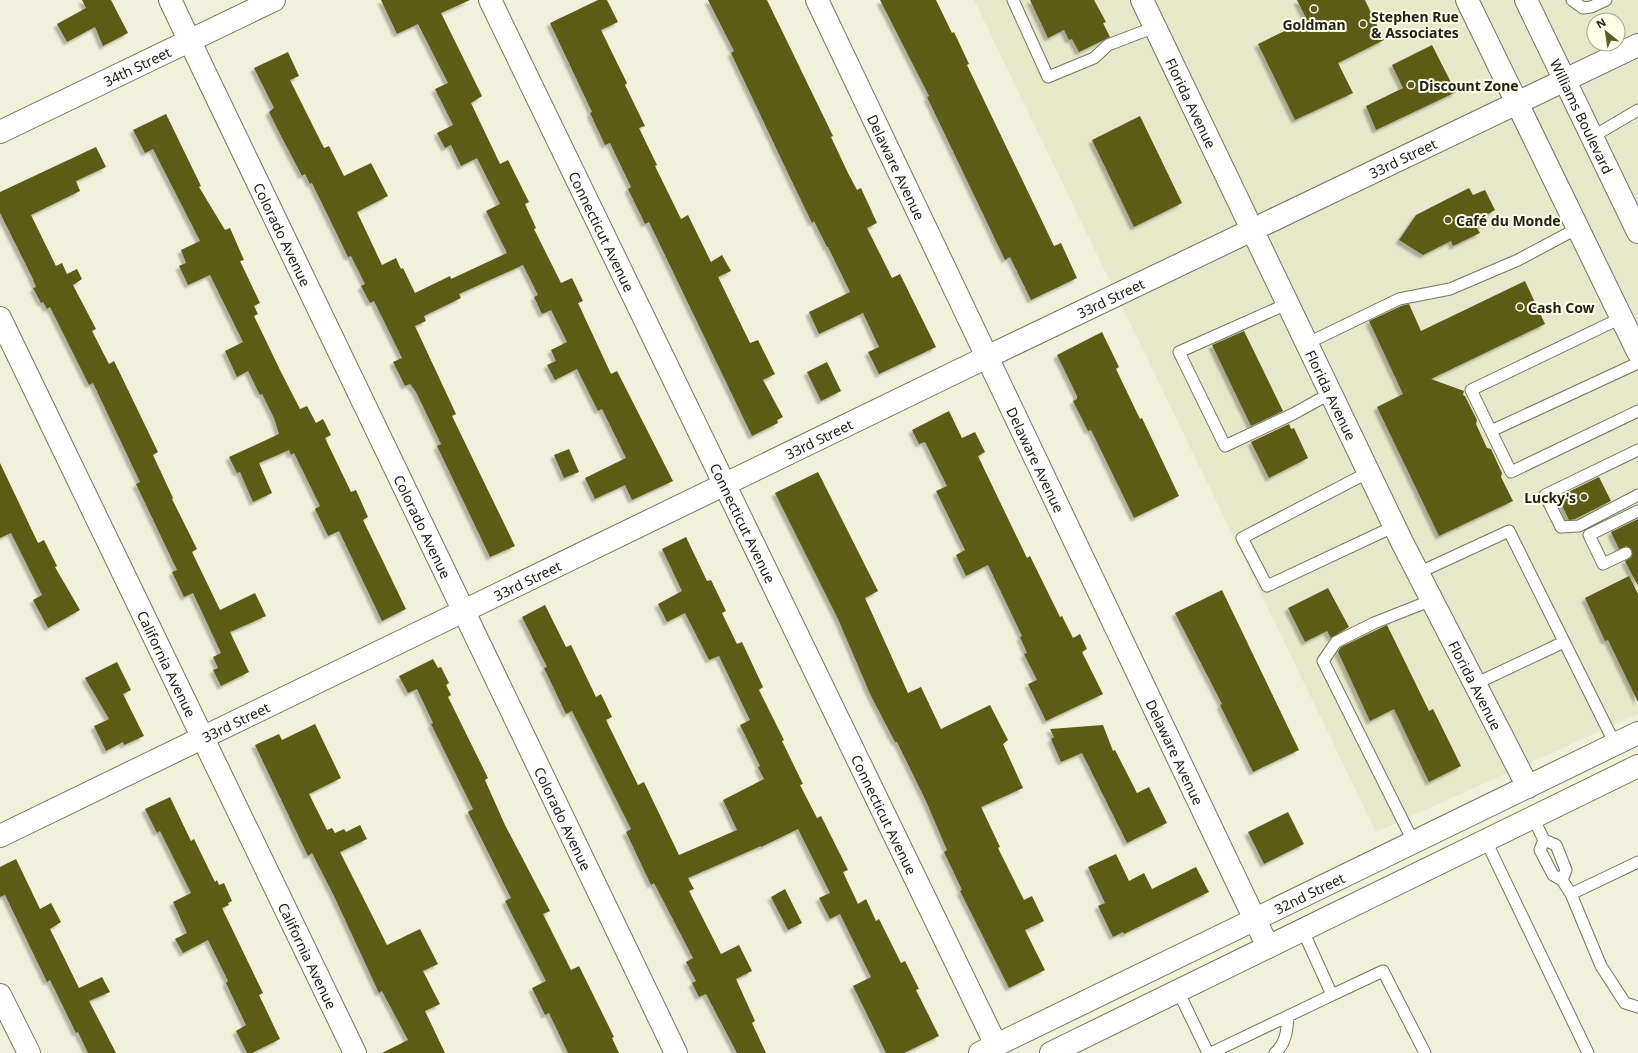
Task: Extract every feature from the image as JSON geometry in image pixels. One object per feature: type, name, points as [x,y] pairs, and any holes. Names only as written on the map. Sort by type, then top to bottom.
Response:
[{"type":"street","name":"Colorado Avenue","points":[[170,0],[676,1053]]},
{"type":"street","name":"34th Street","points":[[0,132],[274,0]]},
{"type":"street","name":"Connecticut Avenue","points":[[490,0],[724,485],[988,1049]]},
{"type":"street","name":"Delaware Avenue","points":[[817,0],[1256,919],[1268,947]]},
{"type":"street","name":"Florida Avenue","points":[[1142,0],[1418,573],[1528,787]]},
{"type":"street","points":[[1467,0],[1518,102],[1638,352]]},
{"type":"street","name":"Williams Boulevard","points":[[1526,0],[1636,224]]},
{"type":"street","name":"33rd Street","points":[[0,836],[1253,229],[1638,45]]},
{"type":"street","name":"California Avenue","points":[[0,318],[202,739],[355,1053]]},
{"type":"street","name":"32nd Street","points":[[988,1049],[1638,733]]},
{"type":"street","points":[[1051,1053],[1638,766]]},
{"type":"street","points":[[1473,814],[1486,841]]},
{"type":"street","points":[[0,995],[29,1053]]},
{"type":"lane","points":[[1013,0],[1048,77],[1094,58],[1108,45],[1155,27]]},
{"type":"lane","points":[[1572,0],[1583,8],[1591,7],[1606,0]]},
{"type":"lane","points":[[1592,137],[1638,110]]},
{"type":"lane","points":[[1308,343],[1399,299],[1450,289],[1477,278],[1518,260],[1578,228]]},
{"type":"lane","points":[[1289,303],[1178,352],[1225,446],[1293,414],[1331,393]]},
{"type":"lane","points":[[1621,318],[1471,390],[1511,472],[1638,411]]},
{"type":"lane","points":[[1491,430],[1638,363]]},
{"type":"lane","points":[[1638,450],[1545,495],[1561,527],[1579,526],[1638,495]]},
{"type":"lane","points":[[1369,472],[1242,538],[1267,586],[1395,526]]},
{"type":"lane","points":[[1626,553],[1603,564],[1589,535],[1638,511]]},
{"type":"lane","points":[[1418,573],[1509,531],[1615,744]]},
{"type":"lane","points":[[1414,843],[1323,660],[1336,642],[1374,623],[1432,600]]},
{"type":"lane","points":[[1475,684],[1564,642]]},
{"type":"lane","points":[[1533,818],[1544,840],[1556,845],[1566,870],[1562,880]]},
{"type":"lane","points":[[1544,840],[1540,850],[1553,874],[1562,880],[1571,894],[1601,966],[1625,1002],[1638,1007]]},
{"type":"lane","points":[[1486,841],[1588,1053]]},
{"type":"lane","points":[[1571,894],[1638,862]]},
{"type":"lane","points":[[1302,931],[1332,995]]},
{"type":"lane","points":[[1178,992],[1200,1037],[1210,1053],[1383,971],[1425,1053]]},
{"type":"lane","points":[[1275,1053],[1280,1048],[1286,1036],[1288,1017]]},
{"type":"shaded area","points":[[974,0],[1638,0],[1638,714],[1376,832]]},
{"type":"building","points":[[82,0],[111,0],[128,33],[103,46],[95,27],[67,42],[57,24],[86,8]]},
{"type":"building","points":[[381,0],[470,0],[441,13],[482,96],[471,103],[500,164],[508,160],[529,202],[525,204],[536,228],[534,229],[561,283],[572,278],[583,301],[578,303],[611,374],[617,371],[673,481],[632,500],[625,485],[595,499],[585,478],[626,458],[602,409],[598,411],[577,369],[555,380],[547,365],[556,361],[551,350],[567,342],[551,310],[542,314],[534,297],[538,295],[523,265],[459,294],[461,298],[424,316],[426,321],[415,326],[456,414],[452,416],[515,546],[490,557],[437,446],[441,444],[416,392],[410,384],[405,386],[393,362],[402,358],[374,301],[370,303],[361,286],[365,284],[351,256],[348,257],[312,183],[310,184],[305,174],[302,176],[280,134],[269,112],[274,108],[254,68],[288,52],[299,76],[290,80],[324,148],[329,146],[344,176],[371,163],[388,196],[357,212],[382,265],[396,258],[401,269],[403,268],[415,293],[450,276],[451,279],[507,253],[486,211],[500,204],[477,158],[461,166],[451,145],[445,148],[437,133],[453,125],[435,89],[448,83],[418,24],[397,34]]},
{"type":"building","points":[[598,0],[607,0],[618,22],[601,30],[627,83],[625,85],[645,126],[639,128],[657,165],[655,166],[681,219],[688,215],[711,262],[722,255],[731,271],[718,277],[750,343],[758,340],[775,374],[763,380],[783,417],[777,420],[778,423],[752,436],[649,222],[645,224],[628,189],[631,187],[610,143],[605,145],[590,113],[592,112],[550,23]]},
{"type":"building","points":[[708,0],[767,0],[833,136],[831,137],[848,173],[857,190],[861,188],[877,223],[867,228],[892,278],[900,274],[936,347],[879,374],[868,352],[879,347],[863,313],[819,334],[809,312],[850,292],[814,221],[812,223],[731,53],[734,51]]},
{"type":"building","points":[[880,0],[936,0],[952,33],[954,32],[969,64],[967,65],[1054,246],[1061,243],[1077,278],[1031,300],[1010,257],[1005,260],[927,97],[929,96]]},
{"type":"building","points":[[1030,0],[1094,0],[1106,22],[1103,23],[1110,37],[1079,52],[1072,39],[1069,40],[1064,30],[1048,38]]},
{"type":"building","points":[[1297,0],[1365,0],[1384,40],[1338,63],[1353,93],[1295,120],[1258,44],[1307,20]]},
{"type":"building","points":[[1432,45],[1456,92],[1376,130],[1366,106],[1403,88],[1392,65]]},
{"type":"building","points":[[166,114],[201,186],[199,187],[225,230],[230,228],[244,260],[240,261],[260,303],[254,306],[258,314],[254,316],[281,372],[300,409],[307,406],[316,423],[323,419],[331,435],[325,438],[351,492],[356,490],[368,517],[363,520],[406,609],[382,621],[339,531],[328,536],[315,509],[320,506],[294,453],[291,455],[289,450],[259,463],[272,493],[253,502],[240,472],[237,473],[229,457],[279,434],[274,418],[248,371],[237,377],[225,351],[243,342],[210,275],[188,285],[179,266],[186,263],[181,250],[200,241],[153,149],[145,153],[133,130]]},
{"type":"building","points":[[1140,116],[1182,203],[1134,227],[1092,140]]},
{"type":"building","points":[[96,147],[106,167],[76,181],[80,191],[31,215],[56,266],[62,263],[67,274],[77,269],[82,279],[73,285],[96,329],[92,331],[109,364],[114,361],[158,452],[153,455],[173,498],[172,499],[197,549],[192,552],[220,610],[255,593],[266,616],[230,632],[249,672],[221,686],[213,670],[218,668],[213,657],[221,653],[193,593],[184,597],[172,572],[177,570],[136,484],[140,482],[93,383],[89,385],[50,307],[47,309],[43,302],[41,303],[33,288],[36,287],[32,277],[0,213],[0,192]]},
{"type":"building","name":"Café du Monde","points":[[1469,188],[1473,195],[1485,190],[1495,210],[1483,217],[1486,223],[1477,228],[1480,233],[1453,246],[1451,241],[1423,255],[1399,240],[1416,215]]},
{"type":"building","points":[[1525,281],[1545,324],[1431,379],[1464,391],[1463,395],[1465,396],[1477,420],[1476,424],[1487,448],[1491,449],[1502,473],[1501,477],[1513,501],[1439,536],[1377,407],[1403,394],[1369,321],[1401,306],[1409,304],[1421,331]]},
{"type":"building","points":[[1244,331],[1283,411],[1251,426],[1212,345]]},
{"type":"building","points":[[1102,332],[1119,367],[1116,369],[1140,419],[1142,418],[1179,496],[1134,518],[1091,430],[1088,431],[1073,401],[1077,399],[1077,396],[1057,355]]},
{"type":"building","points":[[827,362],[841,391],[821,401],[807,372]]},
{"type":"building","points":[[949,411],[962,438],[975,432],[985,452],[978,456],[1027,558],[1030,556],[1060,617],[1062,616],[1073,638],[1080,634],[1087,649],[1082,652],[1103,694],[1046,721],[1028,684],[1037,680],[1024,654],[1027,653],[1020,637],[1022,636],[988,565],[966,576],[956,555],[965,550],[936,491],[947,486],[925,442],[919,444],[912,430]]},
{"type":"building","points":[[1289,424],[1291,429],[1294,428],[1308,458],[1269,478],[1251,442]]},
{"type":"building","points":[[569,449],[579,472],[564,478],[554,455]]},
{"type":"building","points":[[0,463],[38,543],[44,540],[57,566],[55,567],[80,610],[48,628],[33,600],[42,595],[11,533],[0,538]]},
{"type":"building","points":[[818,472],[878,591],[865,598],[908,693],[921,687],[941,729],[990,705],[1008,740],[1003,744],[1023,788],[981,807],[1000,847],[998,848],[1024,900],[1032,896],[1044,921],[1025,930],[1045,970],[1009,988],[960,891],[962,890],[944,852],[947,850],[926,801],[897,742],[895,742],[871,696],[838,619],[775,493]]},
{"type":"building","name":"Lucky's","points":[[1599,477],[1611,501],[1575,519],[1569,520],[1558,497]]},
{"type":"building","points":[[1638,519],[1638,586],[1625,561],[1632,557],[1632,550],[1627,546],[1619,549],[1611,532]]},
{"type":"building","points":[[686,537],[707,581],[711,580],[726,611],[722,613],[737,644],[742,642],[763,687],[759,690],[784,740],[782,741],[803,784],[800,785],[817,818],[821,816],[848,870],[843,872],[858,904],[866,899],[876,921],[879,919],[901,963],[905,961],[919,989],[916,990],[939,1036],[904,1053],[886,1053],[853,986],[871,977],[840,914],[830,919],[819,898],[830,893],[798,829],[761,847],[688,878],[694,889],[689,891],[721,954],[739,945],[752,971],[736,979],[755,1021],[752,1023],[766,1053],[737,1053],[706,994],[699,997],[692,983],[696,981],[686,962],[693,958],[654,883],[651,885],[626,832],[631,829],[572,711],[566,714],[544,668],[547,667],[522,617],[545,605],[566,647],[571,645],[596,697],[601,694],[612,717],[606,720],[638,785],[644,782],[679,855],[737,830],[723,800],[764,779],[758,767],[760,766],[740,725],[750,720],[719,656],[709,660],[685,613],[667,622],[658,604],[682,591],[662,549]]},
{"type":"building","points":[[1629,576],[1638,594],[1638,702],[1608,640],[1605,641],[1585,598]]},
{"type":"building","points":[[1328,588],[1349,627],[1331,638],[1327,631],[1305,642],[1288,608]]},
{"type":"building","points":[[1222,590],[1299,750],[1253,772],[1220,705],[1222,704],[1175,613]]},
{"type":"building","points":[[1387,625],[1429,711],[1433,709],[1461,766],[1429,782],[1394,709],[1370,721],[1338,652],[1341,647]]},
{"type":"building","points":[[433,659],[438,668],[441,667],[449,683],[446,685],[451,695],[448,697],[488,778],[485,780],[505,825],[550,911],[543,914],[571,970],[579,966],[614,1037],[612,1038],[619,1053],[568,1053],[549,1013],[545,1015],[532,988],[546,981],[505,901],[511,898],[468,812],[473,809],[431,724],[433,723],[417,689],[408,693],[399,676]]},
{"type":"building","points":[[117,662],[131,690],[123,694],[144,736],[124,745],[123,742],[106,751],[94,726],[109,719],[85,678]]},
{"type":"building","points":[[315,724],[341,778],[309,794],[327,830],[332,828],[335,833],[344,829],[346,832],[360,825],[367,839],[340,852],[387,945],[420,929],[438,964],[423,971],[440,1004],[425,1011],[445,1053],[382,1053],[408,1040],[382,991],[379,993],[334,896],[312,853],[308,856],[255,745],[279,734],[282,740]]},
{"type":"building","points":[[1103,725],[1113,751],[1115,750],[1137,793],[1149,787],[1167,823],[1127,843],[1082,753],[1061,762],[1051,739],[1054,737],[1050,729]]},
{"type":"building","points":[[170,797],[191,841],[194,839],[215,882],[217,880],[219,885],[224,883],[232,901],[228,903],[229,905],[222,908],[263,993],[259,995],[280,1039],[252,1053],[247,1053],[236,1031],[246,1025],[226,983],[228,981],[208,940],[183,953],[175,939],[187,933],[173,902],[191,893],[160,831],[157,833],[145,809]]},
{"type":"building","points":[[1288,812],[1304,844],[1264,864],[1248,832]]},
{"type":"building","points":[[1116,854],[1129,881],[1144,873],[1152,889],[1196,867],[1209,892],[1124,934],[1123,932],[1113,937],[1098,906],[1105,903],[1088,867]]},
{"type":"building","points":[[16,859],[40,909],[51,903],[61,922],[50,929],[79,988],[102,977],[110,992],[89,1001],[116,1053],[88,1053],[78,1032],[76,1033],[50,980],[47,982],[5,895],[0,897],[0,867]]},
{"type":"building","points":[[785,889],[802,923],[788,930],[771,897]]},
{"type":"place","name":"Goldman","points":[[1314,9]]},
{"type":"place","name":"Stephen Rue & Associates","points":[[1363,24]]},
{"type":"place","name":"Discount Zone","points":[[1411,85]]},
{"type":"place","name":"Café du Monde","points":[[1448,220]]},
{"type":"place","name":"Cash Cow","points":[[1520,307]]},
{"type":"place","name":"Lucky's","points":[[1584,497]]}]
